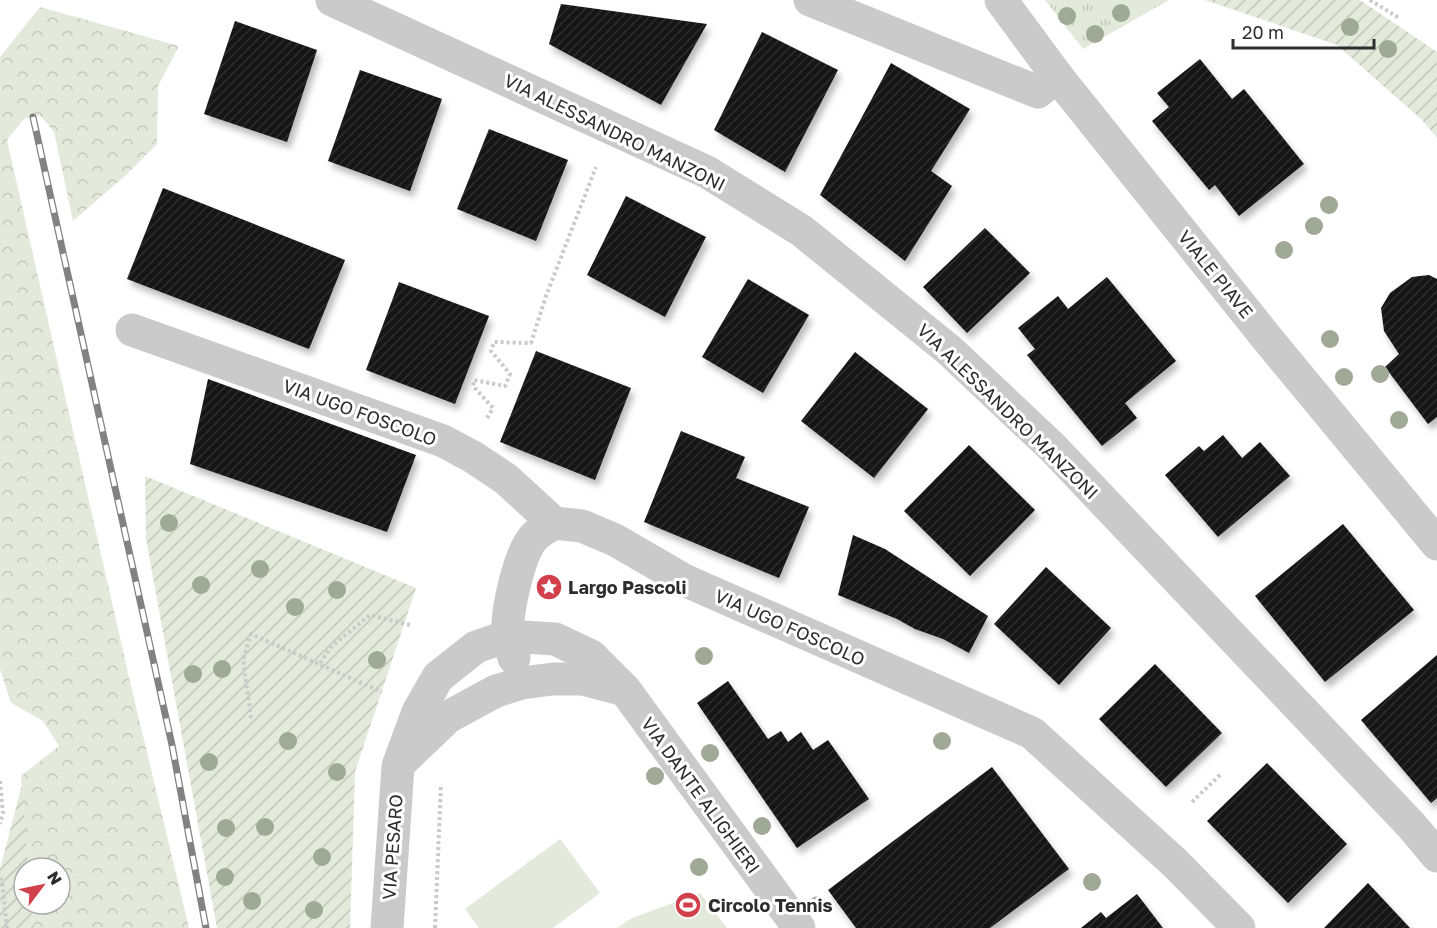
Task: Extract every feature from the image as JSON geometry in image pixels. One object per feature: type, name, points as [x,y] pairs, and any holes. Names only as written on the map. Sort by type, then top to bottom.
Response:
[{"type":"street","name":"VIA ALESSANDRO MANZONI","points":[[332,0],[707,172],[802,231],[949,350],[1053,448],[1411,825],[1437,856]]},
{"type":"street","points":[[810,0],[1038,92],[1058,76]]},
{"type":"street","name":"VIALE PIAVE","points":[[1000,0],[1266,337],[1437,544]]},
{"type":"street","name":"VIA UGO FOSCOLO","points":[[132,330],[442,441],[473,457],[506,479],[554,523],[582,526],[615,540],[684,580],[1032,733],[1175,863],[1239,928]]},
{"type":"street","points":[[522,683],[508,636],[509,614],[517,571],[534,537],[554,523]]},
{"type":"street","points":[[508,636],[555,639],[591,656],[625,690]]},
{"type":"street","name":"VIA PESARO","points":[[387,928],[398,766],[418,712],[438,677],[476,647],[508,636]]},
{"type":"street","points":[[398,766],[448,717],[496,691],[522,683],[553,678],[583,679],[625,690]]},
{"type":"street","name":"VIA DANTE ALIGHIERI","points":[[625,690],[799,928]]},
{"type":"path","points":[[1370,0],[1399,18]]},
{"type":"path","points":[[488,414],[493,408],[472,386],[474,380],[505,386],[510,374],[491,351],[494,342],[531,343],[546,296],[611,128]]},
{"type":"path","points":[[320,663],[332,646],[370,615],[410,625]]},
{"type":"path","points":[[251,718],[243,659],[251,634],[387,695]]},
{"type":"path","points":[[1192,802],[1221,774]]},
{"type":"path","points":[[435,928],[442,780]]},
{"type":"path","points":[[0,781],[3,813],[0,824]]},
{"type":"path","points":[[0,878],[7,928]]},
{"type":"green space","points":[[1045,0],[1169,0],[1083,49]]},
{"type":"green space","points":[[1205,0],[1360,0],[1437,52],[1437,138],[1422,120],[1337,45]]},
{"type":"green space","points":[[40,7],[179,46],[158,86],[157,144],[127,174],[73,221],[54,132],[40,115],[24,119],[7,140],[128,673],[189,928],[33,928],[32,916],[72,916],[72,856],[27,856],[21,776],[59,746],[43,721],[11,703],[0,669],[0,57]]},
{"type":"green space","points":[[145,476],[416,588],[355,772],[350,928],[217,928],[146,539]]},
{"type":"green space","points":[[22,785],[27,856],[12,856],[12,916],[32,916],[33,928],[0,928],[0,869]]},
{"type":"green space","points":[[560,839],[600,893],[553,928],[479,928],[465,909]]},
{"type":"green space","name":"Circolo Tennis","points":[[700,893],[727,928],[617,928],[632,918]]},
{"type":"building","points":[[561,4],[707,24],[661,105],[549,44]]},
{"type":"building","points":[[235,21],[317,50],[287,142],[204,114]]},
{"type":"building","points":[[762,32],[838,70],[785,172],[714,130]]},
{"type":"building","points":[[1200,59],[1232,99],[1244,89],[1304,164],[1239,216],[1215,185],[1209,190],[1152,121],[1169,107],[1157,93]]},
{"type":"building","points":[[891,63],[970,109],[931,171],[952,186],[905,261],[820,195]]},
{"type":"building","points":[[360,70],[442,99],[410,191],[328,161]]},
{"type":"building","points":[[489,129],[568,160],[536,241],[457,209]]},
{"type":"building","points":[[163,188],[345,260],[309,349],[127,279]]},
{"type":"building","points":[[626,196],[706,237],[665,317],[587,275]]},
{"type":"building","points":[[985,228],[1030,273],[967,333],[923,287]]},
{"type":"building","points":[[1429,275],[1437,279],[1437,417],[1428,424],[1385,367],[1399,354],[1384,331],[1381,308],[1390,293],[1412,277]]},
{"type":"building","points":[[1107,277],[1176,361],[1125,403],[1137,418],[1102,446],[1027,355],[1035,349],[1018,328],[1058,296],[1068,309]]},
{"type":"building","points":[[748,279],[809,315],[763,393],[702,357]]},
{"type":"building","points":[[399,282],[489,316],[455,404],[366,370]]},
{"type":"building","points":[[536,351],[631,388],[595,480],[500,442]]},
{"type":"building","points":[[855,352],[928,409],[874,478],[801,421]]},
{"type":"building","points":[[208,379],[416,455],[387,532],[190,464]]},
{"type":"building","points":[[681,431],[745,457],[736,478],[809,507],[779,578],[644,522]]},
{"type":"building","points":[[1223,435],[1242,458],[1260,442],[1290,476],[1218,537],[1165,475],[1199,446],[1204,451]]},
{"type":"building","points":[[969,445],[1035,510],[970,576],[904,511]]},
{"type":"building","points":[[1343,524],[1414,610],[1325,682],[1255,596]]},
{"type":"building","points":[[853,535],[885,549],[988,616],[969,653],[943,639],[838,595]]},
{"type":"building","points":[[1046,567],[1111,628],[1059,685],[994,624]]},
{"type":"building","points":[[1437,655],[1437,798],[1431,803],[1361,720]]},
{"type":"building","points":[[1155,664],[1222,733],[1166,787],[1099,719]]},
{"type":"building","points":[[728,681],[768,739],[781,731],[788,742],[801,732],[813,750],[828,740],[869,799],[797,848],[697,703]]},
{"type":"building","points":[[1267,763],[1347,844],[1288,903],[1207,821]]},
{"type":"building","points":[[992,767],[1069,869],[990,928],[856,928],[828,890]]},
{"type":"building","points":[[1368,883],[1410,928],[1324,928]]},
{"type":"building","points":[[1137,894],[1163,928],[1081,928],[1101,912],[1106,918]]},
{"type":"railway","points":[[33,117],[172,745],[206,928]]},
{"type":"place","name":"Largo Pascoli","points":[[549,587]]},
{"type":"place","name":"Circolo Tennis","points":[[688,905]]}]
